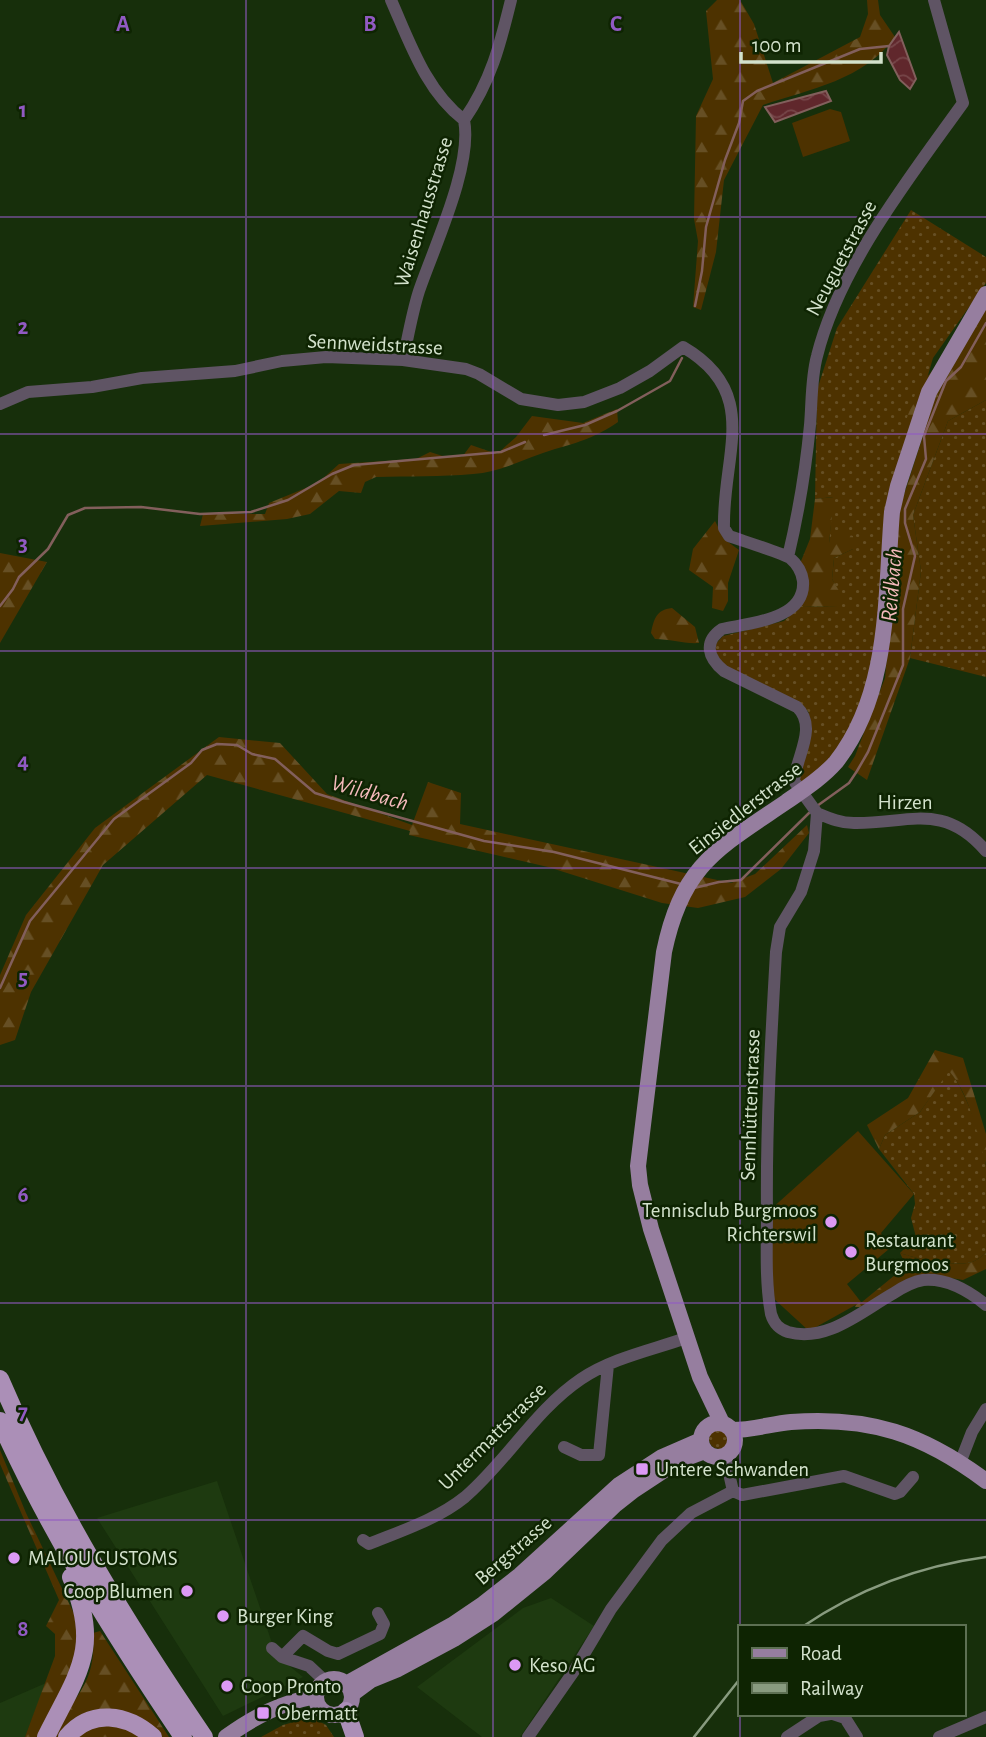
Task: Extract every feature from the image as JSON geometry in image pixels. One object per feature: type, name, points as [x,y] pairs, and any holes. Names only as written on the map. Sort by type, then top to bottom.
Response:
[{"type":"highway","points":[[0,1379],[33,1452],[79,1540],[132,1629],[204,1737]]},
{"type":"highway","points":[[0,1421],[77,1592],[86,1631],[80,1670],[46,1737]]},
{"type":"highway","points":[[36,1496],[100,1609],[183,1737]]},
{"type":"highway","points":[[335,1701],[343,1737]]},
{"type":"highway","points":[[335,1701],[355,1737]]},
{"type":"highway","points":[[67,1737],[84,1723],[108,1717],[134,1723],[153,1737]]},
{"type":"main road","name":"Einsiedlerstrasse","points":[[729,1438],[699,1377],[651,1229],[640,1185],[638,1166],[664,952],[675,908],[701,865],[717,851],[804,797],[850,741],[872,690],[879,660],[892,512],[898,486],[929,392],[986,294]]},
{"type":"main road","name":"Einsiedlerstrasse","points":[[699,1377],[704,1439]]},
{"type":"main road","name":"Bergstrasse","points":[[235,1735],[286,1702],[335,1701],[371,1680],[409,1664],[493,1614],[545,1572],[614,1506],[678,1461],[704,1439],[713,1423],[729,1438],[793,1431],[846,1433],[907,1444],[945,1460],[960,1463],[986,1481]]},
{"type":"main road","name":"Bergstrasse","points":[[704,1439],[713,1456],[729,1438]]},
{"type":"main road","points":[[325,1681],[317,1690],[335,1701]]},
{"type":"street","points":[[391,0],[420,67],[444,101],[464,120]]},
{"type":"street","name":"Waisenhausstrasse","points":[[403,360],[418,296],[466,150],[467,132],[464,120],[481,96],[497,57],[511,0]]},
{"type":"street","name":"Neuguetstrasse","points":[[788,556],[795,528],[814,373],[824,332],[874,231],[962,103],[934,0]]},
{"type":"street","name":"Sennweidstrasse","points":[[0,404],[27,392],[92,387],[142,378],[235,371],[299,359],[339,357],[403,360],[466,369],[521,398],[558,405],[584,402],[620,388],[650,371],[683,347],[711,367],[724,384],[731,405],[733,425],[724,528],[729,536],[788,556]]},
{"type":"street","points":[[788,556],[802,575],[803,589],[793,607],[785,613],[764,620],[722,629],[709,643],[709,655],[724,671],[797,707],[804,714],[807,723],[806,736],[794,781],[817,813]]},
{"type":"street","name":"Hirzen","points":[[817,813],[834,820],[853,823],[924,817],[944,821],[965,832],[986,851]]},
{"type":"street","name":"Sennhüttenstrasse","points":[[817,813],[810,870],[801,892],[780,927],[776,952],[766,1151],[768,1288],[773,1322],[781,1329],[795,1334],[814,1335],[829,1331],[909,1284],[924,1280],[943,1282],[961,1289],[986,1305]]},
{"type":"street","name":"Untermattstrasse","points":[[363,1540],[369,1544],[435,1516],[464,1497],[570,1387],[608,1364],[686,1338]]},
{"type":"street","points":[[564,1447],[581,1455],[599,1455],[608,1364]]},
{"type":"street","points":[[960,1463],[972,1432],[986,1409]]},
{"type":"street","points":[[729,1438],[733,1491]]},
{"type":"street","points":[[733,1491],[742,1495],[844,1476],[895,1494],[913,1477]]},
{"type":"street","points":[[528,1737],[574,1671],[611,1609],[662,1540],[691,1513],[733,1491]]},
{"type":"street","points":[[282,1657],[303,1636],[338,1654],[380,1634],[384,1624],[378,1613]]},
{"type":"street","points":[[272,1648],[282,1657],[309,1667],[325,1681]]},
{"type":"street","points":[[787,1737],[819,1716]]},
{"type":"street","points":[[838,1716],[849,1722],[857,1737]]},
{"type":"street","points":[[939,1737],[986,1717]]},
{"type":"shaded area","points":[[217,1481],[276,1655],[303,1677],[223,1716],[97,1518]]},
{"type":"shaded area","points":[[551,1598],[594,1626],[520,1737],[482,1737],[417,1687],[523,1608]]},
{"type":"shaded area","points":[[46,1683],[25,1737],[0,1737],[0,1703]]},
{"type":"green space","points":[[717,0],[740,0],[754,24],[773,83],[860,37],[868,14],[867,0],[878,0],[880,15],[895,37],[868,64],[852,73],[817,88],[763,105],[724,180],[716,252],[701,310],[693,307],[698,241],[694,219],[696,116],[713,79],[706,11]]},
{"type":"green space","points":[[830,109],[841,112],[850,141],[803,157],[792,123]]},
{"type":"green space","points":[[911,210],[986,257],[986,283],[933,358],[908,444],[874,674],[847,741],[800,787],[810,730],[808,711],[723,669],[712,648],[723,636],[784,621],[800,606],[837,607],[844,601],[832,579],[834,558],[853,549],[829,544],[833,497],[815,499],[817,390],[837,328]]},
{"type":"green space","points":[[986,306],[986,400],[948,421],[913,515],[921,571],[910,658],[867,780],[848,767],[855,756],[885,678],[900,507],[923,436],[895,452],[917,389]]},
{"type":"green space","points":[[986,400],[986,677],[910,658],[921,571],[913,515],[948,421]]},
{"type":"green space","points":[[617,409],[618,422],[595,435],[495,470],[461,475],[376,477],[365,482],[361,493],[339,491],[310,514],[287,519],[200,526],[203,514],[265,514],[269,503],[318,483],[339,464],[416,459],[430,452],[446,457],[462,457],[471,445],[497,454],[516,437],[532,416],[583,423]]},
{"type":"green space","points":[[834,497],[829,543],[843,533],[853,536],[853,549],[834,558],[832,579],[845,601],[838,607],[800,606],[799,566],[810,539],[815,499]]},
{"type":"green space","points":[[715,521],[724,539],[739,550],[728,583],[728,601],[723,611],[712,608],[713,587],[689,570],[693,549]]},
{"type":"green space","points":[[0,553],[47,562],[0,643]]},
{"type":"green space","points":[[672,608],[695,627],[699,643],[655,639],[651,633],[653,623],[662,611]]},
{"type":"green space","points":[[219,737],[280,743],[327,794],[412,825],[428,782],[461,793],[460,824],[731,883],[755,874],[807,825],[809,833],[781,869],[745,897],[698,908],[662,903],[548,867],[409,835],[410,831],[207,775],[103,865],[31,992],[15,1040],[0,1045],[0,975],[26,915],[95,828]]},
{"type":"green space","points":[[935,1050],[963,1058],[986,1134],[986,1164],[968,1103],[949,1071],[920,1112],[885,1135],[879,1149],[867,1125],[908,1098]]},
{"type":"green space","points":[[949,1070],[973,1116],[986,1166],[986,1253],[974,1261],[956,1264],[900,1253],[916,1237],[911,1218],[915,1204],[914,1194],[879,1149],[885,1135],[920,1112]]},
{"type":"green space","name":"Tennisclub Burgmoos Richterswil","points":[[858,1131],[914,1194],[881,1233],[889,1249],[847,1284],[861,1302],[809,1331],[772,1297],[770,1210]]},
{"type":"green space","points":[[900,1253],[956,1264],[972,1262],[986,1253],[986,1269],[963,1280],[927,1274],[913,1277],[860,1307],[855,1307],[906,1266]]},
{"type":"green space","points":[[715,1429],[723,1429],[729,1439],[723,1449],[715,1449],[709,1443],[709,1435]]},
{"type":"green space","points":[[0,1450],[26,1513],[76,1618],[78,1659],[41,1737],[25,1737],[55,1656],[55,1634],[46,1626],[59,1600],[0,1464]]},
{"type":"green space","points":[[100,1631],[169,1737],[53,1737],[87,1678],[93,1651],[93,1633]]},
{"type":"green space","points":[[311,1717],[326,1725],[334,1737],[261,1737],[283,1725]]},
{"type":"water","points":[[899,32],[916,79],[910,89],[900,80],[887,55],[889,46]]},
{"type":"water","points":[[826,91],[831,101],[775,122],[765,107]]},
{"type":"waterway","points":[[695,306],[702,271],[706,227],[725,160],[739,123],[743,101],[757,91],[860,49],[889,46]]},
{"type":"waterway","name":"Reidbach","points":[[817,806],[849,783],[857,771],[868,752],[903,665],[903,609],[915,556],[905,523],[905,509],[926,459],[924,436],[946,381],[961,367],[986,323]]},
{"type":"waterway","points":[[544,435],[585,425],[617,411],[670,381],[682,358]]},
{"type":"waterway","points":[[0,606],[19,577],[48,549],[68,515],[85,508],[141,507],[200,514],[251,512],[288,500],[332,474],[354,465],[501,452],[525,442]]},
{"type":"waterway","name":"Wildbach","points":[[0,988],[30,921],[114,819],[191,763],[202,750],[217,744],[237,745],[252,754],[275,759],[315,793],[344,802],[484,841],[554,852],[681,884]]},
{"type":"waterway","name":"Wildbach","points":[[694,888],[741,880],[809,813]]},
{"type":"railway","points":[[805,1625],[845,1601],[890,1581],[937,1566],[986,1557]]},
{"type":"railway","points":[[694,1737],[738,1681]]},
{"type":"place","name":"Tennisclub Burgmoos Richterswil","points":[[831,1222]]},
{"type":"place","name":"Restaurant Burgmoos","points":[[851,1252]]},
{"type":"place","name":"Untere Schwanden","points":[[642,1469]]},
{"type":"place","name":"MALOU CUSTOMS","points":[[14,1558]]},
{"type":"place","name":"Coop Blumen","points":[[187,1591]]},
{"type":"place","name":"Burger King","points":[[223,1616]]},
{"type":"place","name":"Keso AG","points":[[515,1665]]},
{"type":"place","name":"Coop Pronto","points":[[227,1686]]},
{"type":"place","name":"Obermatt","points":[[263,1713]]}]
